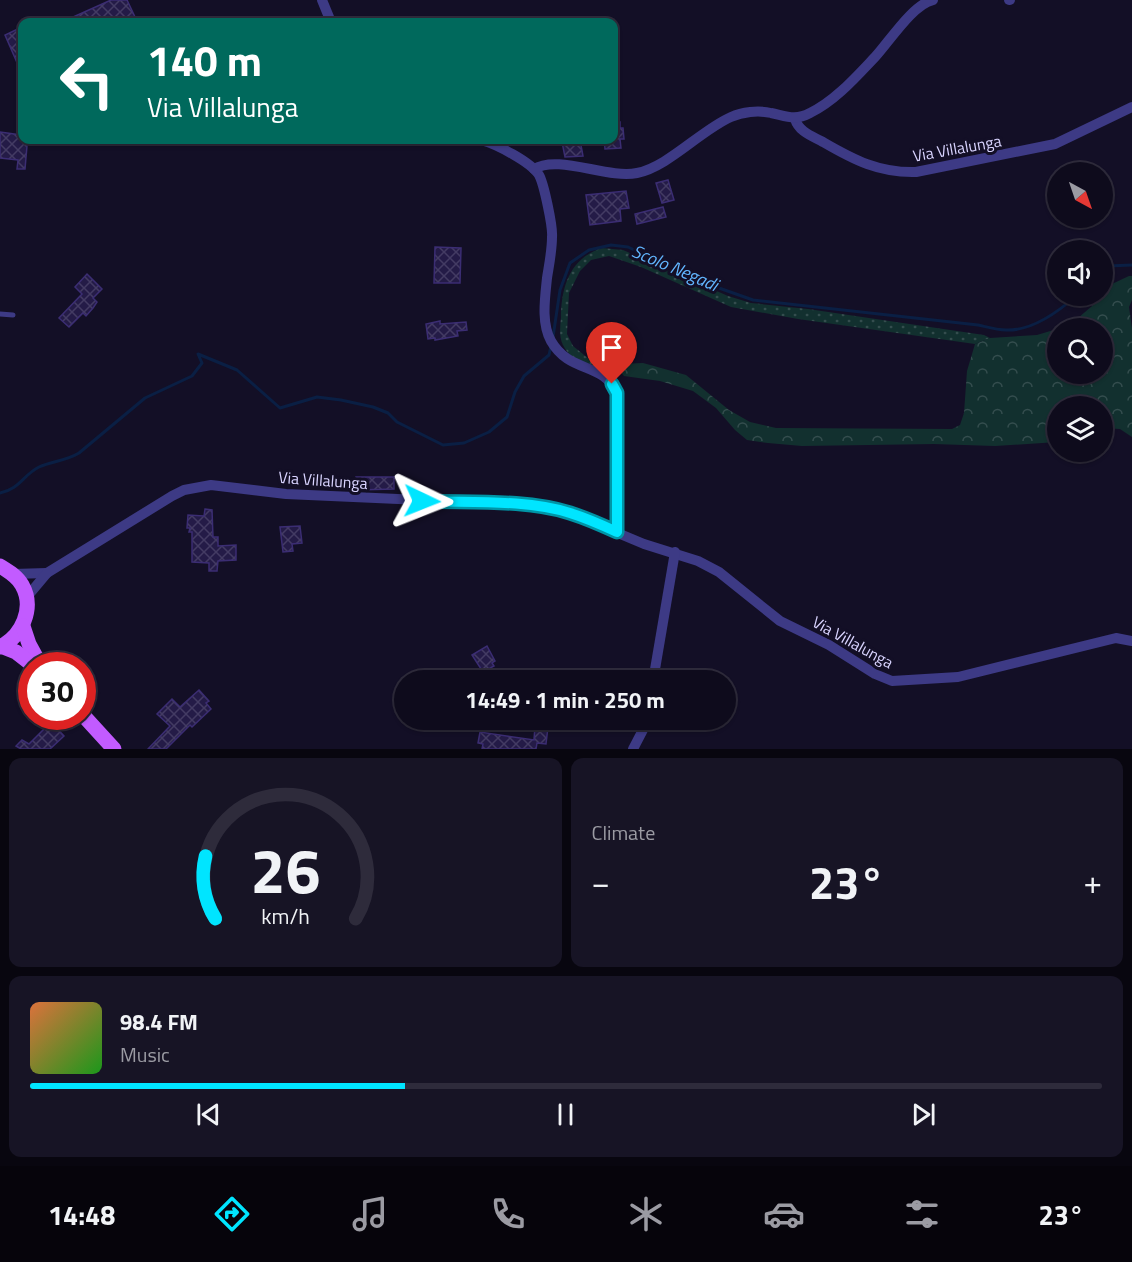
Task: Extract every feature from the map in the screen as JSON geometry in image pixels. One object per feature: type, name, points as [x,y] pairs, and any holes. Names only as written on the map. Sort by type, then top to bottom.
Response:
[{"type":"main road","points":[[1,646],[16,635],[27,613],[22,585],[7,570]]},
{"type":"main road","points":[[22,626],[34,652]]},
{"type":"main road","points":[[1,646],[18,654]]},
{"type":"main road","points":[[96,729],[114,749]]},
{"type":"street","points":[[322,0],[329,18]]},
{"type":"street","points":[[534,169],[554,164],[621,174],[638,173],[660,163],[731,117],[755,111],[795,119],[810,114],[834,98],[875,57],[916,9],[933,0]]},
{"type":"street","name":"Via Villalunga","points":[[795,119],[802,131],[856,161],[899,172],[916,172],[1047,146],[1132,108]]},
{"type":"street","points":[[489,144],[531,165],[542,184],[552,236],[544,306],[548,332],[557,350],[570,363],[604,375],[617,393],[617,532]]},
{"type":"street","name":"Via Villalunga","points":[[47,573],[172,496],[184,490],[211,485],[286,494],[531,505],[570,513],[645,544],[675,552],[719,572],[780,621],[829,645],[875,674],[892,681],[958,677],[1116,638],[1132,641]]},
{"type":"street","points":[[655,670],[675,552]]},
{"type":"street","points":[[7,570],[47,573]]},
{"type":"street","points":[[26,598],[47,573]]},
{"type":"street","points":[[633,749],[643,730]]},
{"type":"lane","points":[[0,314],[13,315]]},
{"type":"green space","points":[[602,248],[623,250],[728,296],[751,303],[808,309],[984,335],[990,338],[975,344],[798,319],[731,307],[641,267],[609,256],[591,260],[580,271],[569,293],[567,334],[573,346],[589,359],[620,364],[619,372],[604,370],[580,362],[567,352],[560,332],[563,295],[570,275],[582,259]]},
{"type":"green space","points":[[1132,276],[1132,300],[1129,307],[1132,328],[1132,437],[1120,429],[1113,429],[1113,396],[1047,396],[1047,443],[995,446],[934,444],[802,446],[768,443],[747,440],[716,408],[693,391],[660,381],[624,376],[618,369],[620,364],[643,363],[686,375],[729,410],[750,422],[776,428],[952,429],[960,425],[964,413],[967,371],[975,344],[990,338],[1037,335],[1047,332],[1047,384],[1113,384],[1113,318],[1078,318],[1092,306],[1113,306],[1113,284]]},
{"type":"building","points":[[111,0],[127,0],[136,18],[71,18]]},
{"type":"building","points":[[18,29],[18,65],[5,35]]},
{"type":"building","points":[[618,122],[620,122],[624,139],[620,139],[621,148],[605,149],[604,144],[618,144]]},
{"type":"building","points":[[0,132],[18,135],[18,144],[27,146],[25,169],[17,169],[18,160],[0,158]]},
{"type":"building","points":[[562,144],[581,144],[583,156],[565,157]]},
{"type":"building","points":[[668,180],[674,200],[662,203],[656,183]]},
{"type":"building","points":[[626,191],[629,208],[620,209],[621,221],[590,225],[586,195]]},
{"type":"building","points":[[663,207],[666,217],[637,224],[635,214]]},
{"type":"building","points":[[435,247],[461,248],[460,283],[434,283]]},
{"type":"building","points":[[87,274],[102,289],[93,298],[97,302],[93,308],[86,316],[83,313],[69,327],[59,318],[82,294],[75,287]]},
{"type":"building","points":[[440,321],[440,324],[466,322],[467,330],[457,331],[458,336],[428,339],[426,324]]},
{"type":"building","points":[[356,477],[394,477],[394,489],[356,490]]},
{"type":"building","points":[[205,509],[212,510],[213,537],[218,537],[218,546],[236,545],[236,560],[218,561],[217,571],[209,571],[209,563],[192,562],[192,532],[189,532],[190,528],[187,528],[188,515],[204,516]]},
{"type":"building","points":[[300,526],[302,543],[292,544],[293,551],[283,552],[280,527]]},
{"type":"building","points":[[487,646],[495,661],[492,663],[494,666],[482,670],[472,655]]},
{"type":"building","points":[[199,690],[209,701],[206,703],[211,709],[192,727],[190,725],[166,749],[148,749],[170,726],[157,714],[172,699],[180,707]]},
{"type":"building","points":[[43,730],[58,730],[64,736],[50,749],[21,749],[16,746],[22,740],[29,744]]},
{"type":"building","points":[[535,730],[548,730],[546,744],[537,743],[536,749],[482,749],[483,744],[478,743],[480,732],[534,740]]},
{"type":"waterway","name":"Scolo Negadi","points":[[553,337],[560,290],[570,263],[589,250],[611,245],[628,247],[702,282],[753,300],[978,325],[999,330],[1016,329],[1035,324],[1064,306]]},
{"type":"waterway","name":"Scolo Negadi","points":[[1113,266],[1132,265]]},
{"type":"waterway","name":"Scolo Negadi","points":[[0,493],[17,485],[39,467],[79,453],[145,398],[192,376],[202,363],[198,354],[237,370],[280,408],[317,397],[373,407],[388,413],[397,422],[443,445],[464,443],[489,432],[507,417],[515,392],[524,376],[549,355],[551,346]]},
{"type":"route","points":[[422,501],[531,505],[570,513],[617,532],[617,393],[612,384]]}]
